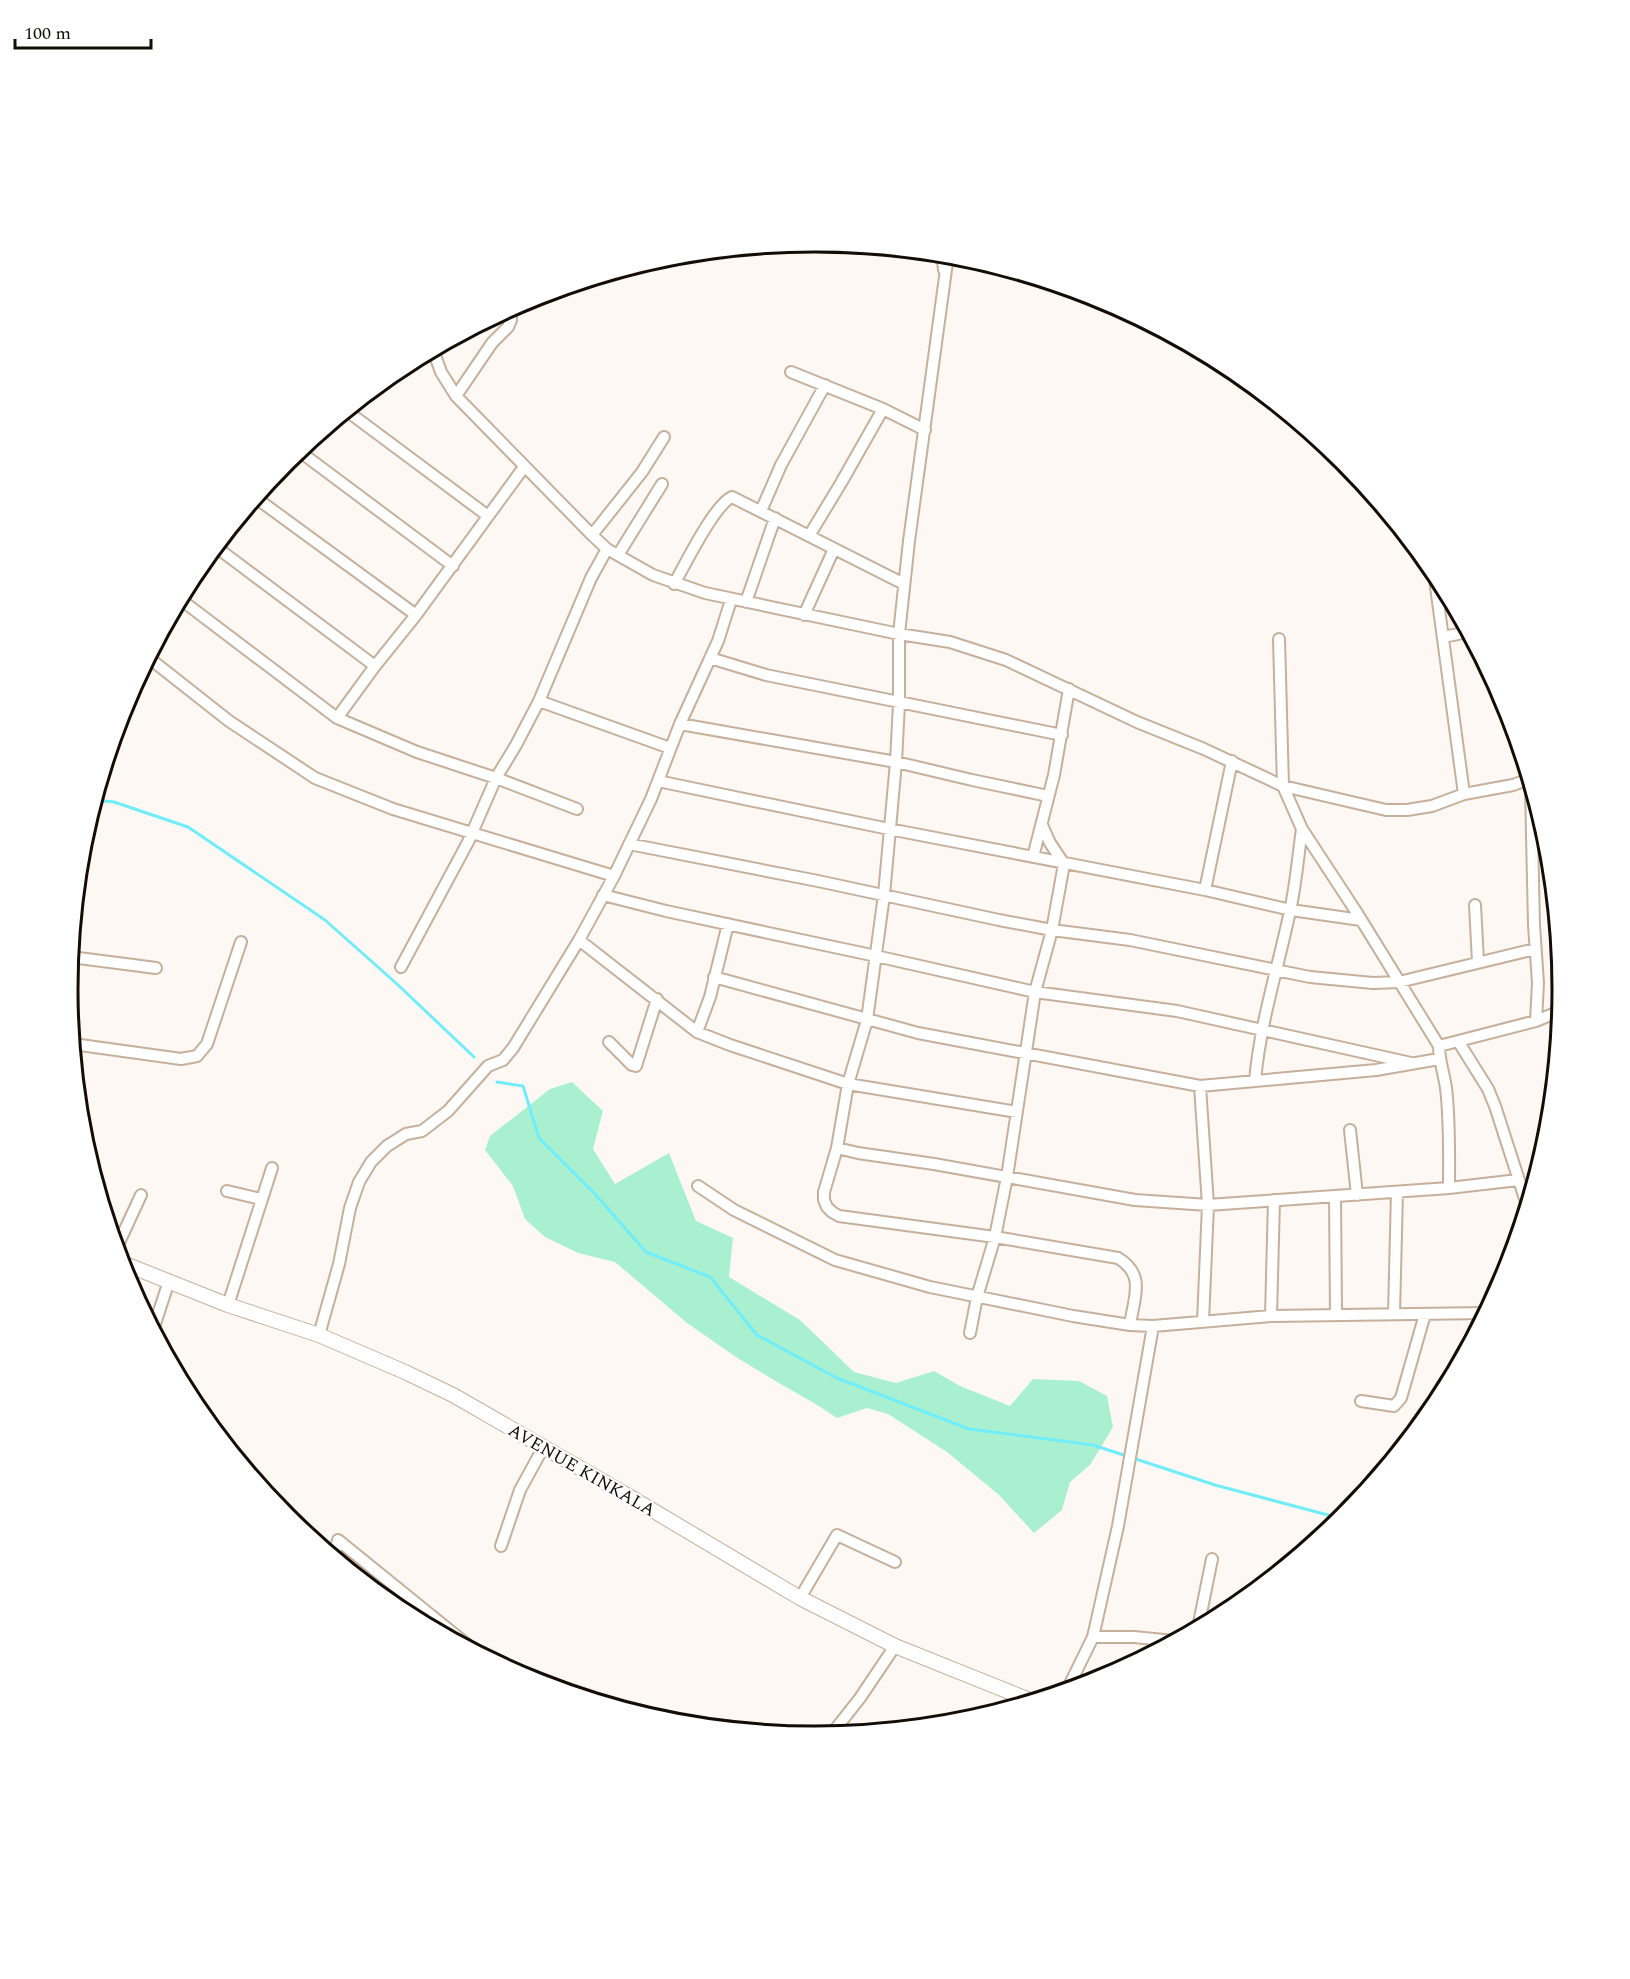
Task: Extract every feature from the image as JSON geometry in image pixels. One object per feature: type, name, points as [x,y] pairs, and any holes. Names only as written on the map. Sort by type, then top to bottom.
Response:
[{"type":"main road","name":"AVENUE KINKALA","points":[[132,1267],[228,1305],[318,1335],[453,1395],[800,1598],[895,1646],[1021,1696]]},
{"type":"street","points":[[943,264],[945,280]]},
{"type":"street","points":[[947,265],[898,634],[899,703],[896,762],[876,956],[867,1020],[848,1084],[837,1148],[824,1191],[824,1200],[832,1212],[839,1216],[995,1237],[1118,1258],[1129,1265],[1135,1274],[1136,1284],[1130,1325]]},
{"type":"street","points":[[456,396],[492,343],[508,327],[511,319]]},
{"type":"street","points":[[436,358],[441,372],[456,396],[592,535],[607,549],[674,584],[731,600],[898,634],[950,642],[977,650],[1006,660],[1137,722],[1232,761],[1283,786],[1386,810],[1407,810],[1432,806],[1464,794],[1522,782]]},
{"type":"street","points":[[791,372],[883,409],[925,430]]},
{"type":"street","points":[[761,510],[781,465],[825,385]]},
{"type":"street","points":[[809,536],[883,409]]},
{"type":"street","points":[[353,416],[488,516]]},
{"type":"street","points":[[592,535],[642,472],[664,437]]},
{"type":"street","points":[[306,456],[453,566]]},
{"type":"street","points":[[337,718],[375,666],[417,615],[524,466]]},
{"type":"street","points":[[618,555],[662,484]]},
{"type":"street","points":[[674,584],[702,535],[725,501],[732,497],[904,584]]},
{"type":"street","points":[[262,503],[417,615]]},
{"type":"street","points":[[746,602],[775,518]]},
{"type":"street","points":[[401,967],[472,834],[496,778],[516,746],[539,701],[591,579],[607,549]]},
{"type":"street","points":[[804,615],[834,549]]},
{"type":"street","points":[[222,552],[375,666]]},
{"type":"street","points":[[1437,595],[1464,794]]},
{"type":"street","points":[[318,1335],[339,1264],[350,1208],[359,1182],[371,1162],[387,1146],[406,1134],[422,1131],[448,1111],[488,1066],[504,1060],[513,1048],[579,940],[614,876],[658,781],[680,724],[721,632],[731,600]]},
{"type":"street","points":[[187,604],[337,718],[417,752],[496,778],[577,809]]},
{"type":"street","points":[[1443,637],[1460,634]]},
{"type":"street","points":[[1279,639],[1283,786],[1302,829],[1440,1046],[1439,1059],[1446,1086],[1449,1188]]},
{"type":"street","points":[[710,658],[766,675],[1062,735]]},
{"type":"street","points":[[155,663],[229,721],[315,778],[393,809],[614,876]]},
{"type":"street","points":[[1033,857],[1062,735],[1069,688]]},
{"type":"street","points":[[539,701],[670,748]]},
{"type":"street","points":[[680,724],[896,762],[1048,796]]},
{"type":"street","points":[[1205,890],[1232,761]]},
{"type":"street","points":[[658,781],[1064,864],[1205,890],[1291,910],[1361,920]]},
{"type":"street","points":[[1533,823],[1535,948],[1538,983],[1536,1021]]},
{"type":"street","points":[[970,1333],[977,1297],[995,1237],[1007,1177],[1035,992],[1052,930],[1064,864],[1050,843],[1042,825]]},
{"type":"street","points":[[1255,1081],[1262,1029],[1291,910],[1302,829]]},
{"type":"street","points":[[629,844],[1052,930],[1130,940],[1275,971],[1350,981],[1399,982],[1535,948]]},
{"type":"street","points":[[603,895],[666,911],[1035,992],[1177,1011],[1411,1063]]},
{"type":"street","points":[[1475,905],[1478,962]]},
{"type":"street","points":[[697,1032],[728,924]]},
{"type":"street","points":[[579,940],[697,1032],[765,1058],[848,1084],[1017,1112]]},
{"type":"street","points":[[81,1045],[181,1059],[197,1056],[207,1044],[240,942]]},
{"type":"street","points":[[79,958],[156,968]]},
{"type":"street","points":[[714,977],[918,1033],[1200,1086],[1366,1071],[1439,1059]]},
{"type":"street","points":[[609,1042],[632,1065],[636,1066],[657,999]]},
{"type":"street","points":[[1440,1046],[1536,1021],[1551,1015]]},
{"type":"street","points":[[1458,1041],[1488,1089],[1523,1194]]},
{"type":"street","points":[[1200,1086],[1208,1205],[1203,1321]]},
{"type":"street","points":[[1350,1130],[1357,1194]]},
{"type":"street","points":[[837,1148],[1135,1200],[1208,1205],[1449,1188],[1518,1180]]},
{"type":"street","points":[[228,1305],[272,1168]]},
{"type":"street","points":[[698,1186],[734,1210],[835,1260],[930,1287],[1073,1316],[1130,1325],[1153,1326],[1271,1316],[1477,1313]]},
{"type":"street","points":[[226,1191],[261,1199]]},
{"type":"street","points":[[1394,1314],[1397,1192]]},
{"type":"street","points":[[121,1238],[141,1196]]},
{"type":"street","points":[[1335,1196],[1336,1315]]},
{"type":"street","points":[[1271,1316],[1274,1200]]},
{"type":"street","points":[[156,1320],[169,1281]]},
{"type":"street","points":[[1361,1401],[1394,1406],[1398,1403],[1425,1314]]},
{"type":"street","points":[[1072,1679],[1093,1637],[1118,1526],[1153,1326]]},
{"type":"street","points":[[501,1546],[520,1490],[543,1448]]},
{"type":"street","points":[[800,1598],[837,1535],[895,1562]]},
{"type":"street","points":[[336,1549],[338,1540],[418,1610]]},
{"type":"street","points":[[1200,1617],[1212,1560]]},
{"type":"street","points":[[1093,1637],[1161,1640]]},
{"type":"street","points":[[838,1726],[895,1646]]},
{"type":"green space","points":[[572,1082],[603,1111],[593,1149],[615,1184],[669,1153],[696,1221],[733,1238],[729,1277],[800,1320],[854,1372],[896,1383],[934,1371],[960,1386],[1010,1406],[1033,1379],[1079,1381],[1107,1396],[1113,1427],[1090,1465],[1070,1482],[1062,1510],[1034,1533],[999,1495],[947,1452],[888,1414],[867,1408],[837,1418],[736,1357],[687,1323],[615,1262],[578,1253],[545,1237],[525,1219],[513,1186],[485,1150],[490,1136],[550,1089]]},
{"type":"waterway","points":[[103,801],[114,802],[188,827],[325,920],[474,1057]]},
{"type":"waterway","points":[[497,1082],[523,1086],[539,1138],[595,1194],[646,1252],[710,1277],[757,1335],[837,1378],[969,1429],[1093,1445],[1215,1485],[1331,1516]]}]
